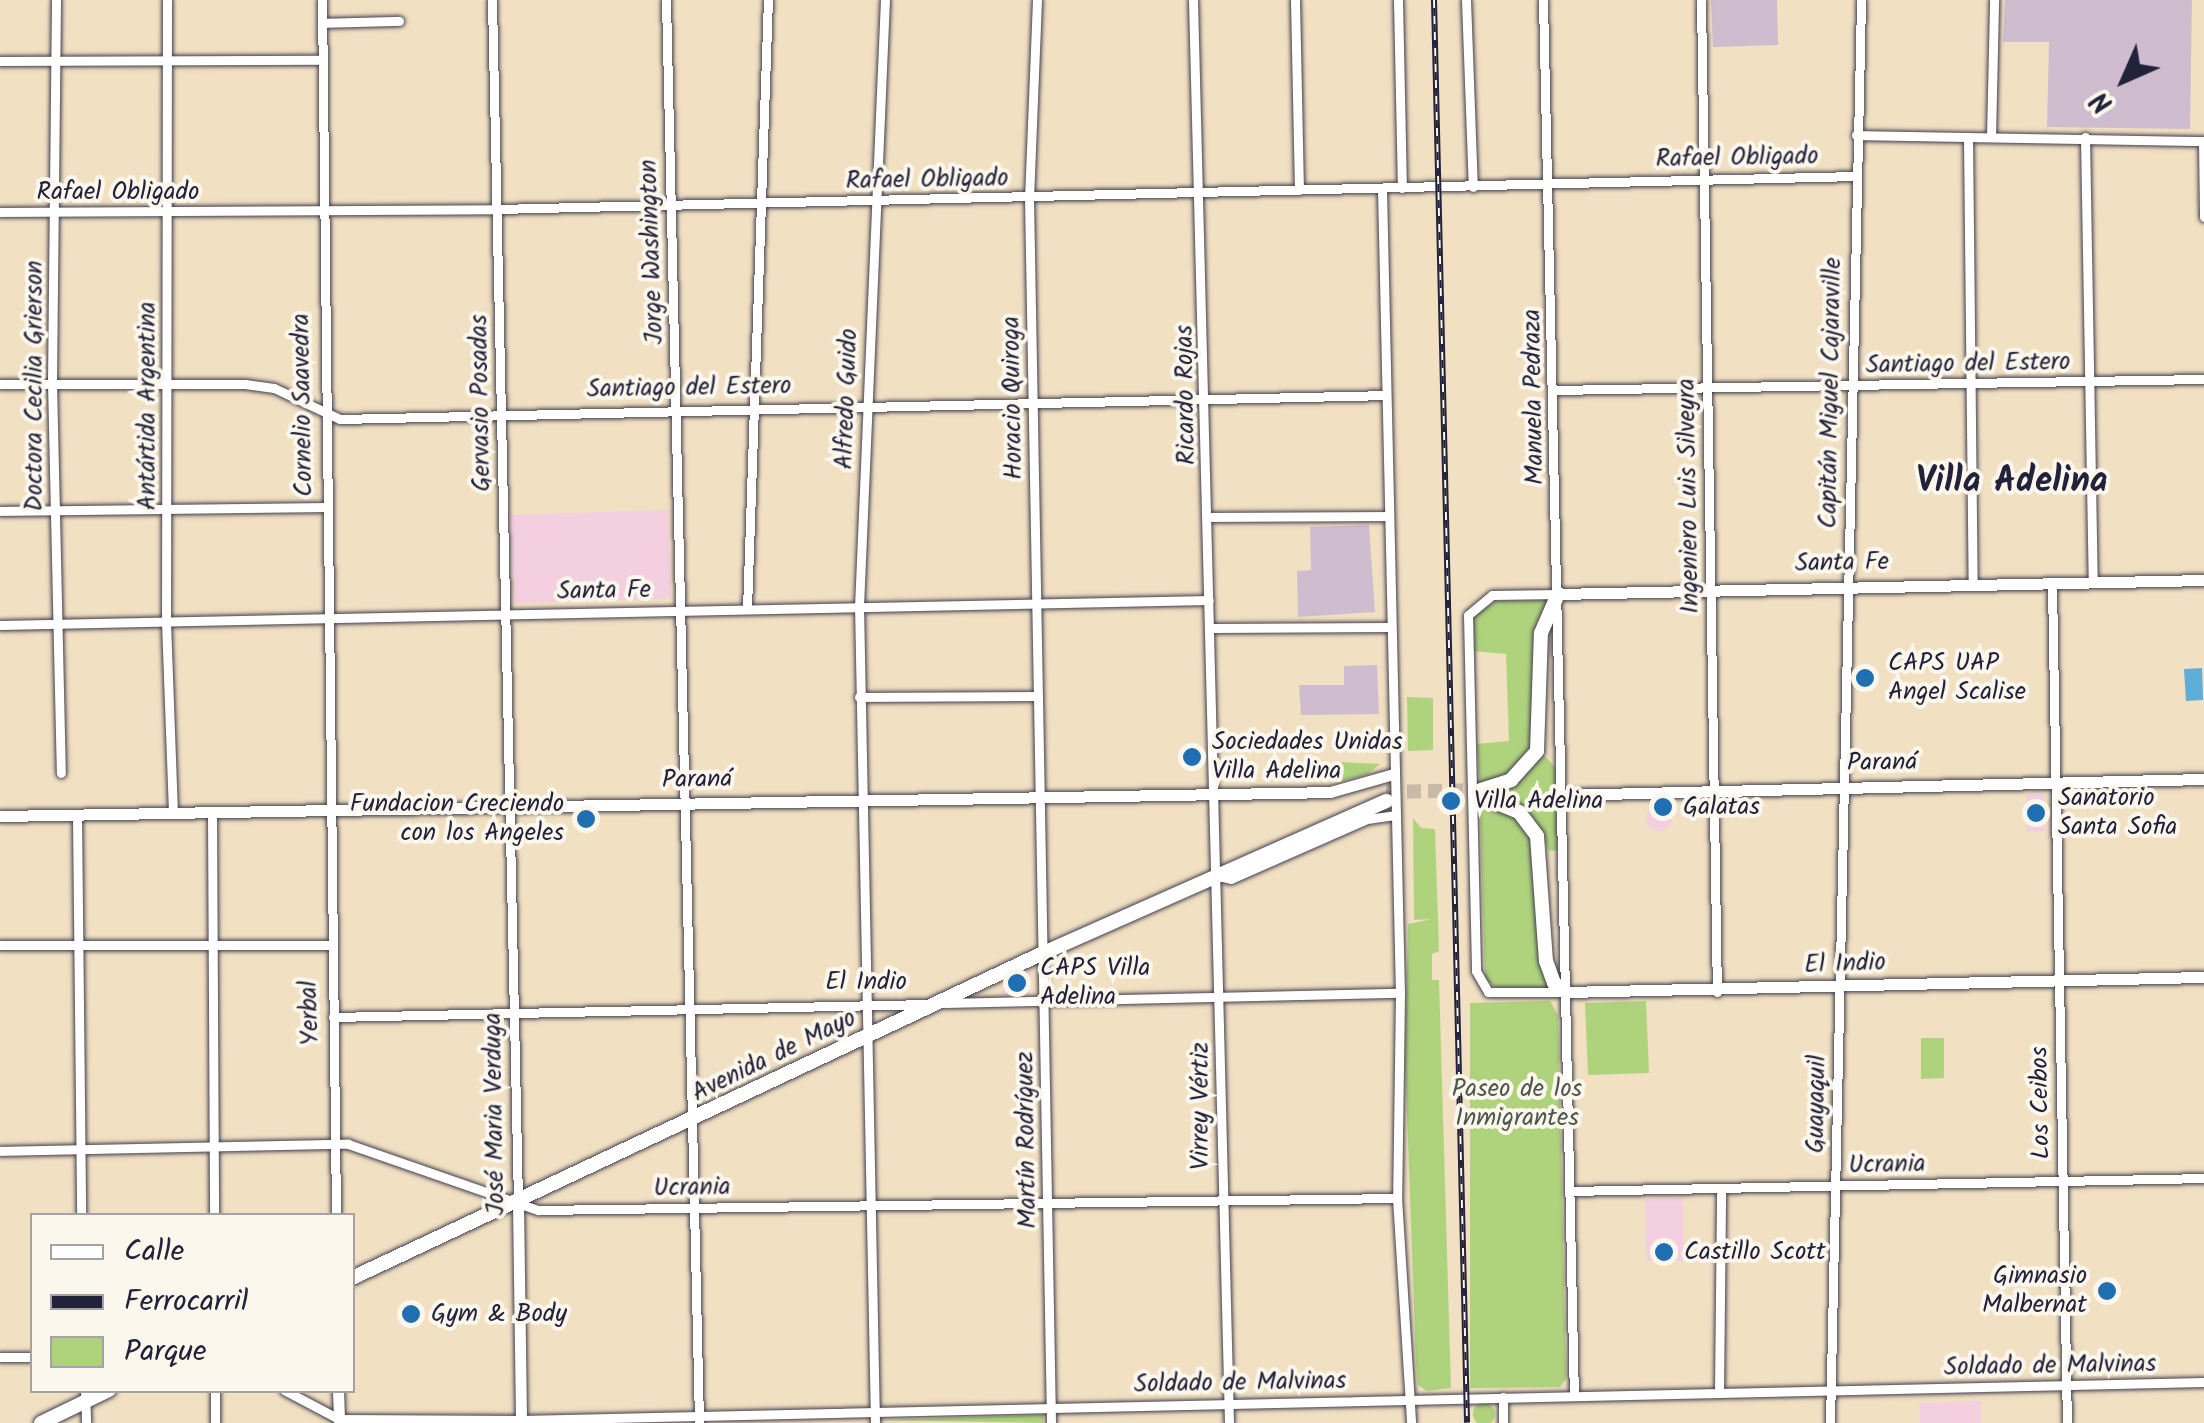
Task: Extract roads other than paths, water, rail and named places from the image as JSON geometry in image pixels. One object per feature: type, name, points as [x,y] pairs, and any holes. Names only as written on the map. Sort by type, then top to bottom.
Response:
[{"type":"main road","points":[[1558,594],[1541,633],[1538,750],[1511,780],[1482,793],[1519,812],[1537,836],[1546,961],[1554,983],[1566,992]]},
{"type":"main road","name":"Avenida de Mayo","points":[[355,1277],[1041,954],[1238,864],[1389,803]]},
{"type":"main road","points":[[41,1423],[85,1396]]},
{"type":"street","name":"Doctora Cecilia Grierson","points":[[56,0],[52,382],[61,773]]},
{"type":"street","name":"Antártida Argentina","points":[[167,0],[166,622],[173,813]]},
{"type":"street","name":"Cornelio Saavedra","points":[[322,0],[323,410],[330,810]]},
{"type":"street","name":"Gervasio Posadas","points":[[492,0],[511,805]]},
{"type":"street","name":"Jorge Washington","points":[[666,0],[699,1418]]},
{"type":"street","points":[[747,610],[768,0]]},
{"type":"street","name":"Alfredo Guido","points":[[875,1423],[859,799],[858,606],[885,0]]},
{"type":"street","name":"Horacio Quiroga","points":[[1038,0],[1029,198],[1039,795]]},
{"type":"street","name":"Ricardo Rojas","points":[[1194,0],[1216,790]]},
{"type":"street","points":[[1294,0],[1298,190]]},
{"type":"street","points":[[1398,0],[1402,188]]},
{"type":"street","points":[[1466,0],[1473,187]]},
{"type":"street","name":"Manuela Pedraza","points":[[1543,0],[1574,1396]]},
{"type":"street","name":"Ingeniero Luis Silveyra","points":[[1701,0],[1717,992]]},
{"type":"street","name":"Capitán Miguel Cajaraville","points":[[1843,786],[1861,0]]},
{"type":"street","points":[[1992,136],[1994,0]]},
{"type":"street","points":[[322,23],[398,21]]},
{"type":"street","points":[[0,61],[322,60]]},
{"type":"street","points":[[1856,135],[2204,141],[2204,216]]},
{"type":"street","points":[[1968,136],[1973,586]]},
{"type":"street","points":[[2085,137],[2093,582]]},
{"type":"street","name":"Rafael Obligado","points":[[0,212],[498,209],[1855,176]]},
{"type":"street","points":[[1382,189],[1393,774],[1389,803],[1400,993],[1397,1198],[1410,1423]]},
{"type":"street","name":"Santiago del Estero","points":[[1554,390],[2204,379]]},
{"type":"street","name":"Santiago del Estero","points":[[0,384],[168,383],[274,388],[340,418],[1386,395]]},
{"type":"street","points":[[0,511],[324,507]]},
{"type":"street","points":[[1208,517],[1389,516]]},
{"type":"street","name":"Santa Fe","points":[[1488,992],[1476,970],[1468,615],[1482,600],[1848,585],[2204,580]]},
{"type":"street","name":"Los Ceibos","points":[[2052,584],[2067,1423]]},
{"type":"street","name":"Santa Fe","points":[[0,625],[1209,600]]},
{"type":"street","points":[[1210,628],[1391,627]]},
{"type":"street","points":[[859,697],[1038,696]]},
{"type":"street","name":"Paraná","points":[[0,816],[1216,790],[1330,792],[1393,774]]},
{"type":"street","name":"Paraná","points":[[1562,794],[2204,778]]},
{"type":"street","name":"Guayaquil","points":[[1830,1423],[1843,786]]},
{"type":"street","name":"Virrey Vértiz","points":[[1216,790],[1229,1423]]},
{"type":"street","name":"Martín Rodríguez","points":[[1039,795],[1050,1423]]},
{"type":"street","name":"Avenida de Mayo","points":[[1216,875],[1231,879],[1367,819],[1389,803]]},
{"type":"street","name":"José Maria Verduga","points":[[511,805],[521,1422]]},
{"type":"street","name":"Yerbal","points":[[330,810],[336,1213]]},
{"type":"street","points":[[212,813],[214,1213]]},
{"type":"street","points":[[77,815],[82,1213]]},
{"type":"street","points":[[0,945],[330,945]]},
{"type":"street","name":"El Indio","points":[[1488,992],[1717,992],[2204,977]]},
{"type":"street","name":"El Indio","points":[[333,1018],[516,1010],[1400,993]]},
{"type":"street","name":"Ucrania","points":[[0,1151],[81,1153],[335,1142],[538,1210],[694,1210],[870,1202],[1222,1196],[1397,1198]]},
{"type":"street","name":"Ucrania","points":[[1570,1191],[2204,1178]]},
{"type":"street","points":[[1719,1393],[1721,1188]]},
{"type":"street","points":[[0,1357],[30,1357]]},
{"type":"street","name":"Soldado de Malvinas","points":[[289,1393],[338,1422],[521,1422],[1228,1402],[2204,1382]]},
{"type":"street","points":[[215,1393],[215,1423]]},
{"type":"street","points":[[338,1393],[338,1422]]},
{"type":"street","points":[[85,1396],[86,1423]]},
{"type":"street","points":[[1503,1397],[1503,1423]]},
{"type":"water","points":[[2202,668],[2203,700],[2186,701],[2184,669]]},
{"type":"tunnel","points":[[1386,792],[1481,790]]},
{"type":"railway","points":[[1434,0],[1467,1423]]},
{"type":"place","name":"CAPS UAP Angel Scalise","points":[[1865,678]]},
{"type":"place","name":"Sociedades Unidas Villa Adelina","points":[[1192,757]]},
{"type":"place","name":"Villa Adelina","points":[[1451,801]]},
{"type":"place","name":"Galatas","points":[[1663,807]]},
{"type":"place","name":"Sanatorio Santa Sofia","points":[[2036,813]]},
{"type":"place","name":"Fundacion Creciendo con los Angeles","points":[[586,819]]},
{"type":"place","name":"CAPS Villa Adelina","points":[[1017,983]]},
{"type":"place","name":"Castillo Scott","points":[[1664,1252]]},
{"type":"place","name":"Gimnasio Malbernat","points":[[2107,1291]]},
{"type":"place","name":"Gym & Body","points":[[411,1314]]},
{"type":"district","name":"Villa Adelina","points":[[2012,482]]},
{"type":"park label","name":"Paseo de los Inmigrantes","points":[[1517,1104]]}]
